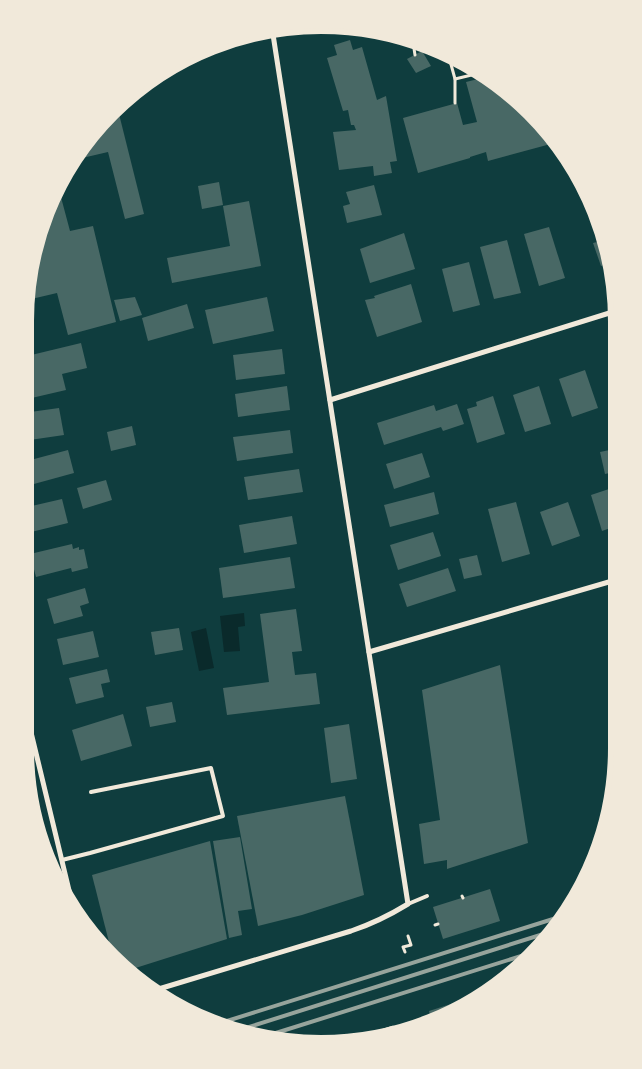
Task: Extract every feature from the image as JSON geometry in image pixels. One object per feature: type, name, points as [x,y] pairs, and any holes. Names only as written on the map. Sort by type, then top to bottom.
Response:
[{"type":"street","points":[[161,989],[372,924],[408,904],[273,36]]},
{"type":"street","points":[[330,400],[611,313]]},
{"type":"street","points":[[369,652],[611,581]]},
{"type":"street","points":[[31,733],[70,892]]},
{"type":"street","points":[[386,1030],[393,1028]]},
{"type":"lane","points":[[62,860],[223,816],[211,768],[90,792]]},
{"type":"lane","points":[[408,904],[427,896]]},
{"type":"path","points":[[414,47],[415,55]]},
{"type":"path","points":[[450,62],[455,79],[455,102]]},
{"type":"path","points":[[455,79],[473,75]]},
{"type":"path","points":[[405,952],[403,947],[411,945],[408,936]]},
{"type":"water","points":[[244,613],[245,626],[238,627],[240,651],[224,652],[220,616]]},
{"type":"water","points":[[206,628],[214,668],[199,671],[191,632]]},
{"type":"building","points":[[350,40],[353,50],[362,47],[377,100],[386,96],[397,161],[390,162],[392,173],[374,176],[373,166],[339,170],[333,132],[356,130],[354,125],[351,125],[348,110],[343,111],[327,58],[337,55],[334,45]]},
{"type":"building","points":[[422,51],[431,66],[416,73],[407,59]]},
{"type":"building","points":[[480,79],[497,91],[526,116],[550,144],[488,161],[486,152],[418,173],[403,118],[457,103],[463,125],[477,122],[466,82]]},
{"type":"building","points":[[119,113],[144,214],[125,219],[108,152],[81,158]]},
{"type":"building","points":[[219,182],[223,205],[202,209],[198,186]]},
{"type":"building","points":[[374,185],[382,215],[347,223],[343,206],[350,204],[346,192]]},
{"type":"building","points":[[60,195],[70,231],[93,226],[116,322],[68,335],[57,293],[32,299],[41,246]]},
{"type":"building","points":[[249,201],[261,266],[172,283],[167,258],[230,246],[223,206]]},
{"type":"building","points":[[549,227],[565,278],[539,286],[524,234]]},
{"type":"building","points":[[404,233],[415,269],[370,283],[360,249]]},
{"type":"building","points":[[507,240],[521,293],[494,299],[480,247]]},
{"type":"building","points":[[599,241],[605,265],[601,266],[593,243]]},
{"type":"building","points":[[469,262],[480,305],[453,312],[442,269]]},
{"type":"building","points":[[411,284],[422,322],[377,337],[365,300]]},
{"type":"building","points":[[135,297],[142,315],[120,321],[114,300]]},
{"type":"building","points":[[267,297],[274,331],[213,344],[205,310]]},
{"type":"building","points":[[187,304],[194,328],[148,341],[142,318]]},
{"type":"building","points":[[81,343],[87,368],[62,374],[66,390],[31,398],[31,355]]},
{"type":"building","points":[[282,349],[285,374],[236,380],[233,355]]},
{"type":"building","points":[[585,370],[598,408],[572,417],[559,379]]},
{"type":"building","points":[[287,386],[290,410],[238,417],[235,394]]},
{"type":"building","points":[[539,386],[551,424],[525,432],[513,395]]},
{"type":"building","points":[[493,396],[505,434],[477,443],[467,409],[477,406],[476,402]]},
{"type":"building","points":[[457,404],[464,424],[443,431],[441,427],[384,445],[377,423],[434,405],[436,411]]},
{"type":"building","points":[[59,408],[64,435],[31,440],[31,412]]},
{"type":"building","points":[[132,426],[136,445],[111,451],[107,432]]},
{"type":"building","points":[[290,430],[293,453],[237,461],[233,437]]},
{"type":"building","points":[[68,450],[74,473],[31,485],[31,460]]},
{"type":"building","points":[[611,450],[611,473],[605,474],[600,452]]},
{"type":"building","points":[[422,453],[430,477],[394,489],[386,464]]},
{"type":"building","points":[[299,469],[303,492],[248,500],[244,477]]},
{"type":"building","points":[[106,480],[112,500],[83,509],[77,488]]},
{"type":"building","points":[[611,488],[611,528],[602,531],[591,495]]},
{"type":"building","points":[[434,492],[439,514],[390,527],[384,505]]},
{"type":"building","points":[[62,499],[68,523],[31,532],[31,506]]},
{"type":"building","points":[[516,502],[530,554],[502,562],[488,509]]},
{"type":"building","points":[[568,502],[580,536],[552,546],[540,512]]},
{"type":"building","points":[[292,516],[297,544],[244,553],[239,525]]},
{"type":"building","points":[[433,532],[441,556],[398,570],[390,545]]},
{"type":"building","points":[[72,544],[73,549],[79,547],[79,550],[84,549],[88,568],[72,572],[71,568],[36,577],[31,554]]},
{"type":"building","points":[[477,555],[482,575],[464,579],[459,559]]},
{"type":"building","points":[[290,557],[295,588],[223,598],[219,568]]},
{"type":"building","points":[[448,568],[456,591],[407,607],[399,584]]},
{"type":"building","points":[[85,588],[89,603],[80,606],[83,616],[54,624],[47,599]]},
{"type":"building","points":[[296,609],[302,651],[292,652],[295,675],[316,673],[320,704],[227,715],[223,688],[269,682],[260,614]]},
{"type":"building","points":[[179,628],[183,650],[155,655],[151,632]]},
{"type":"building","points":[[93,631],[99,657],[63,665],[57,639]]},
{"type":"building","points":[[500,665],[528,843],[447,869],[447,860],[424,864],[419,824],[440,820],[422,690]]},
{"type":"building","points":[[107,669],[110,682],[101,684],[104,697],[76,704],[69,678]]},
{"type":"building","points":[[172,702],[176,722],[150,727],[146,707]]},
{"type":"building","points":[[123,714],[132,746],[81,761],[72,730]]},
{"type":"building","points":[[349,724],[357,779],[331,783],[324,728]]},
{"type":"building","points":[[345,796],[364,895],[302,915],[258,926],[237,816]]},
{"type":"building","points":[[240,837],[252,909],[238,911],[242,935],[229,938],[213,841]]},
{"type":"building","points":[[210,841],[227,939],[133,969],[110,947],[92,875]]},
{"type":"building","points":[[490,889],[500,921],[443,939],[433,907]]},
{"type":"building","points":[[465,999],[430,1017],[429,1011]]},
{"type":"railway","points":[[226,1021],[555,918]]},
{"type":"railway","points":[[246,1028],[543,934]]},
{"type":"railway","points":[[274,1034],[524,955]]}]
